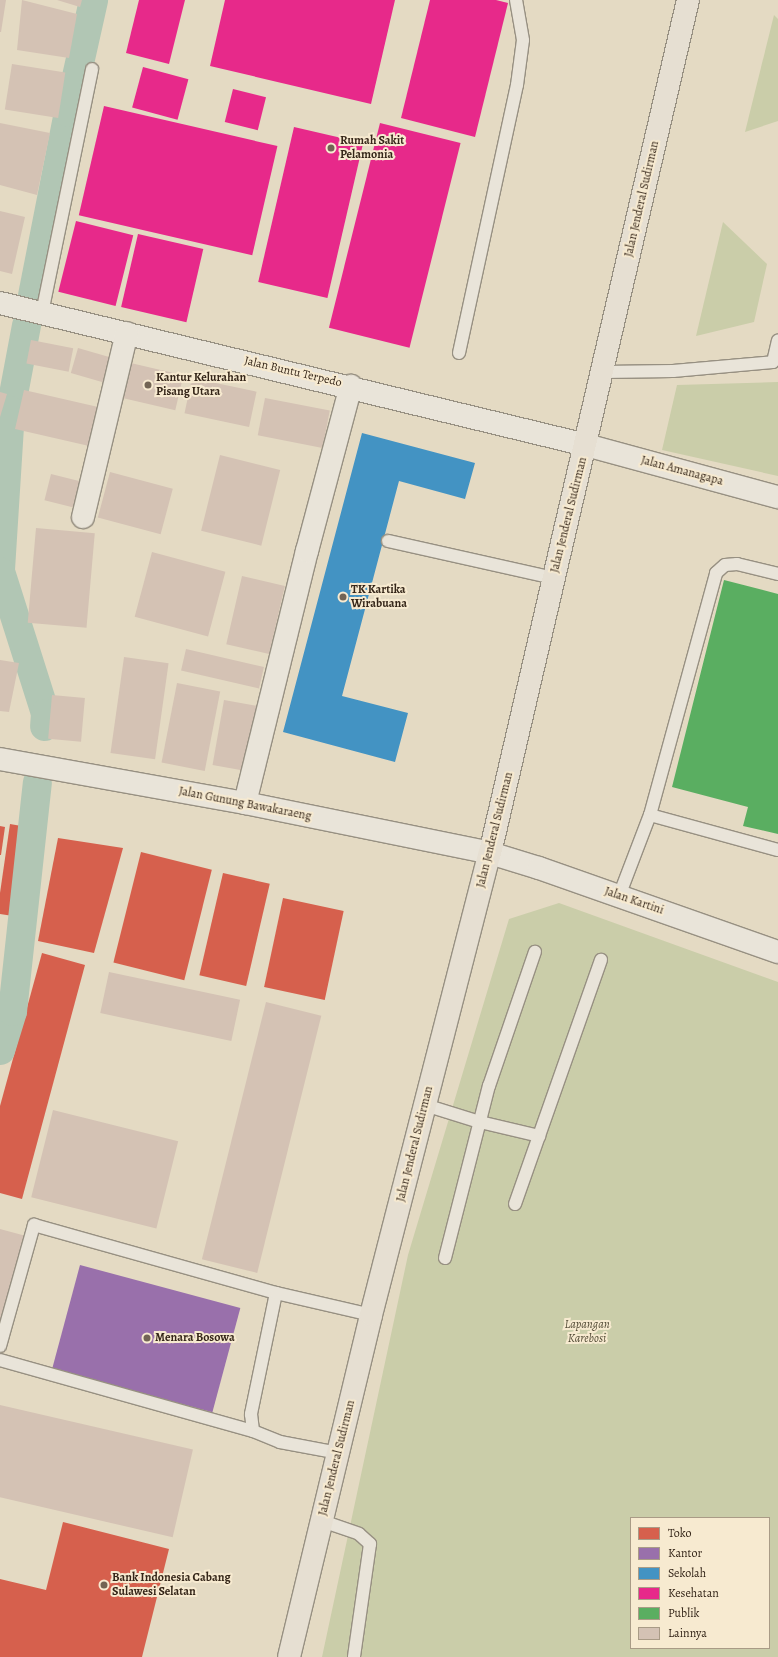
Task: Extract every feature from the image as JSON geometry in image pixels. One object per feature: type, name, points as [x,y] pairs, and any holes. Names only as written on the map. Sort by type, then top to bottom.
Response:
[{"type":"main road","name":"Jalan Jenderal Sudirman","points":[[288,1657],[371,1315],[490,853],[603,372],[688,0]]},
{"type":"street","name":"Jalan Buntu Terpedo","points":[[0,303],[351,386],[586,445]]},
{"type":"street","points":[[83,517],[127,333]]},
{"type":"street","points":[[245,803],[307,552],[351,386]]},
{"type":"street","name":"Jalan Amanagapa","points":[[586,445],[778,497]]},
{"type":"street","name":"Jalan Gunung Bawakaraeng","points":[[0,759],[245,803],[490,853]]},
{"type":"street","name":"Jalan Kartini","points":[[490,853],[619,896],[778,952]]},
{"type":"lane","points":[[459,353],[517,86],[523,40],[516,0]]},
{"type":"lane","points":[[42,313],[92,69]]},
{"type":"lane","points":[[603,372],[673,372],[776,362],[778,341]]},
{"type":"lane","points":[[388,541],[554,578]]},
{"type":"lane","points":[[619,896],[650,815],[716,573],[725,565],[737,564],[778,574]]},
{"type":"lane","points":[[650,815],[778,850]]},
{"type":"lane","points":[[444,1258],[489,1086],[535,952]]},
{"type":"lane","points":[[515,1204],[601,960]]},
{"type":"lane","points":[[425,1105],[480,1122],[539,1136]]},
{"type":"lane","points":[[0,1346],[34,1225],[276,1293],[371,1315]]},
{"type":"lane","points":[[253,1431],[251,1414],[276,1293]]},
{"type":"lane","points":[[0,1360],[253,1431],[280,1442],[338,1453]]},
{"type":"lane","points":[[322,1521],[360,1534],[370,1544],[354,1657]]},
{"type":"green space","points":[[774,15],[778,19],[778,121],[745,132]]},
{"type":"green space","points":[[723,222],[767,264],[754,322],[696,336]]},
{"type":"green space","points":[[778,382],[778,476],[662,450],[677,385]]},
{"type":"green space","name":"Lapangan Karebosi","points":[[559,903],[778,982],[778,1657],[322,1657],[408,1255],[509,919]]},
{"type":"building: Toko","points":[[10,824],[27,827],[13,916],[0,914],[0,893]]},
{"type":"building: Toko","points":[[0,826],[5,827],[1,855],[0,855]]},
{"type":"building: Toko","points":[[58,838],[123,848],[94,953],[38,941]]},
{"type":"building: Toko","points":[[141,852],[212,870],[184,980],[113,963]]},
{"type":"building: Toko","points":[[223,873],[270,884],[246,986],[199,975]]},
{"type":"building: Toko","points":[[283,898],[344,911],[325,1000],[264,987]]},
{"type":"building: Toko","points":[[42,953],[85,965],[22,1199],[0,1193],[0,1106]]},
{"type":"building: Toko","name":"Bank Indonesia Cabang Sulawesi Selatan","points":[[63,1522],[169,1549],[142,1657],[0,1657],[0,1579],[46,1590]]},
{"type":"building: Kantor","name":"Menara Bosowa","points":[[80,1265],[240,1308],[212,1412],[52,1369]]},
{"type":"building: Sekolah","name":"TK Kartika Wirabuana","points":[[362,433],[475,463],[465,499],[399,481],[342,696],[408,713],[395,762],[283,732]]},
{"type":"building: Kesehatan","points":[[139,0],[185,0],[169,64],[126,53]]},
{"type":"building: Kesehatan","points":[[225,0],[395,0],[371,104],[210,66]]},
{"type":"building: Kesehatan","points":[[430,0],[496,0],[508,3],[475,137],[401,118]]},
{"type":"building: Kesehatan","points":[[143,67],[188,79],[178,120],[132,108]]},
{"type":"building: Kesehatan","points":[[233,89],[266,97],[258,130],[225,122]]},
{"type":"building: Kesehatan","points":[[104,106],[277,146],[252,255],[79,215]]},
{"type":"building: Kesehatan","points":[[380,123],[461,143],[409,348],[329,328]]},
{"type":"building: Kesehatan","points":[[294,127],[363,143],[327,298],[258,282]]},
{"type":"building: Kesehatan","points":[[76,221],[133,235],[116,306],[58,292]]},
{"type":"building: Kesehatan","points":[[138,234],[203,249],[186,322],[121,307]]},
{"type":"building: Publik","points":[[724,580],[778,594],[778,834],[743,826],[748,807],[672,787]]},
{"type":"building: Lainnya","points":[[0,0],[6,0],[1,32],[0,32]]},
{"type":"building: Lainnya","points":[[22,0],[77,14],[69,58],[17,50]]},
{"type":"building: Lainnya","points":[[57,0],[82,0],[80,7]]},
{"type":"building: Lainnya","points":[[12,64],[65,72],[58,118],[5,109]]},
{"type":"building: Lainnya","points":[[0,123],[50,133],[37,195],[0,185]]},
{"type":"building: Lainnya","points":[[0,211],[25,217],[12,274],[0,271]]},
{"type":"building: Lainnya","points":[[31,340],[73,348],[69,372],[26,364]]},
{"type":"building: Lainnya","points":[[78,348],[113,358],[105,383],[71,373]]},
{"type":"building: Lainnya","name":"Kantur Kelurahan Pisang Utara","points":[[122,361],[183,375],[175,410],[114,396]]},
{"type":"building: Lainnya","points":[[192,378],[257,392],[249,427],[185,413]]},
{"type":"building: Lainnya","points":[[24,390],[97,407],[88,446],[15,429]]},
{"type":"building: Lainnya","points":[[0,392],[7,394],[0,417]]},
{"type":"building: Lainnya","points":[[265,398],[330,411],[323,448],[258,435]]},
{"type":"building: Lainnya","points":[[220,455],[280,470],[261,546],[201,531]]},
{"type":"building: Lainnya","points":[[110,472],[173,489],[161,534],[98,517]]},
{"type":"building: Lainnya","points":[[51,474],[82,482],[76,508],[44,500]]},
{"type":"building: Lainnya","points":[[36,528],[95,533],[86,628],[28,623]]},
{"type":"building: Lainnya","points":[[152,552],[225,572],[208,636],[135,617]]},
{"type":"building: Lainnya","points":[[242,576],[285,586],[269,654],[226,644]]},
{"type":"building: Lainnya","points":[[186,649],[264,667],[259,688],[181,670]]},
{"type":"building: Lainnya","points":[[124,657],[169,663],[155,759],[111,753]]},
{"type":"building: Lainnya","points":[[0,660],[19,663],[9,712],[0,711]]},
{"type":"building: Lainnya","points":[[177,683],[220,691],[205,771],[162,763]]},
{"type":"building: Lainnya","points":[[52,695],[85,698],[81,742],[48,739]]},
{"type":"building: Lainnya","points":[[224,700],[257,706],[246,771],[213,765]]},
{"type":"building: Lainnya","points":[[109,972],[240,1000],[231,1041],[100,1013]]},
{"type":"building: Lainnya","points":[[266,1002],[321,1016],[257,1273],[202,1259]]},
{"type":"building: Lainnya","points":[[53,1110],[178,1141],[156,1229],[31,1197]]},
{"type":"building: Lainnya","points":[[0,1229],[26,1236],[0,1341]]},
{"type":"building: Lainnya","points":[[0,1405],[193,1450],[173,1537],[0,1497]]},
{"type":"waterway","points":[[32,295],[68,112],[93,0]]},
{"type":"waterway","points":[[26,325],[10,410],[0,571],[45,713],[44,726]]},
{"type":"waterway","points":[[0,1050],[12,1011],[37,782]]},
{"type":"place","name":"Rumah Sakit Pelamonia","points":[[331,148]]},
{"type":"place","name":"Kantur Kelurahan Pisang Utara","points":[[148,385]]},
{"type":"place","name":"TK Kartika Wirabuana","points":[[343,597]]},
{"type":"place","name":"Menara Bosowa","points":[[147,1338]]},
{"type":"place","name":"Bank Indonesia Cabang Sulawesi Selatan","points":[[104,1585]]}]
